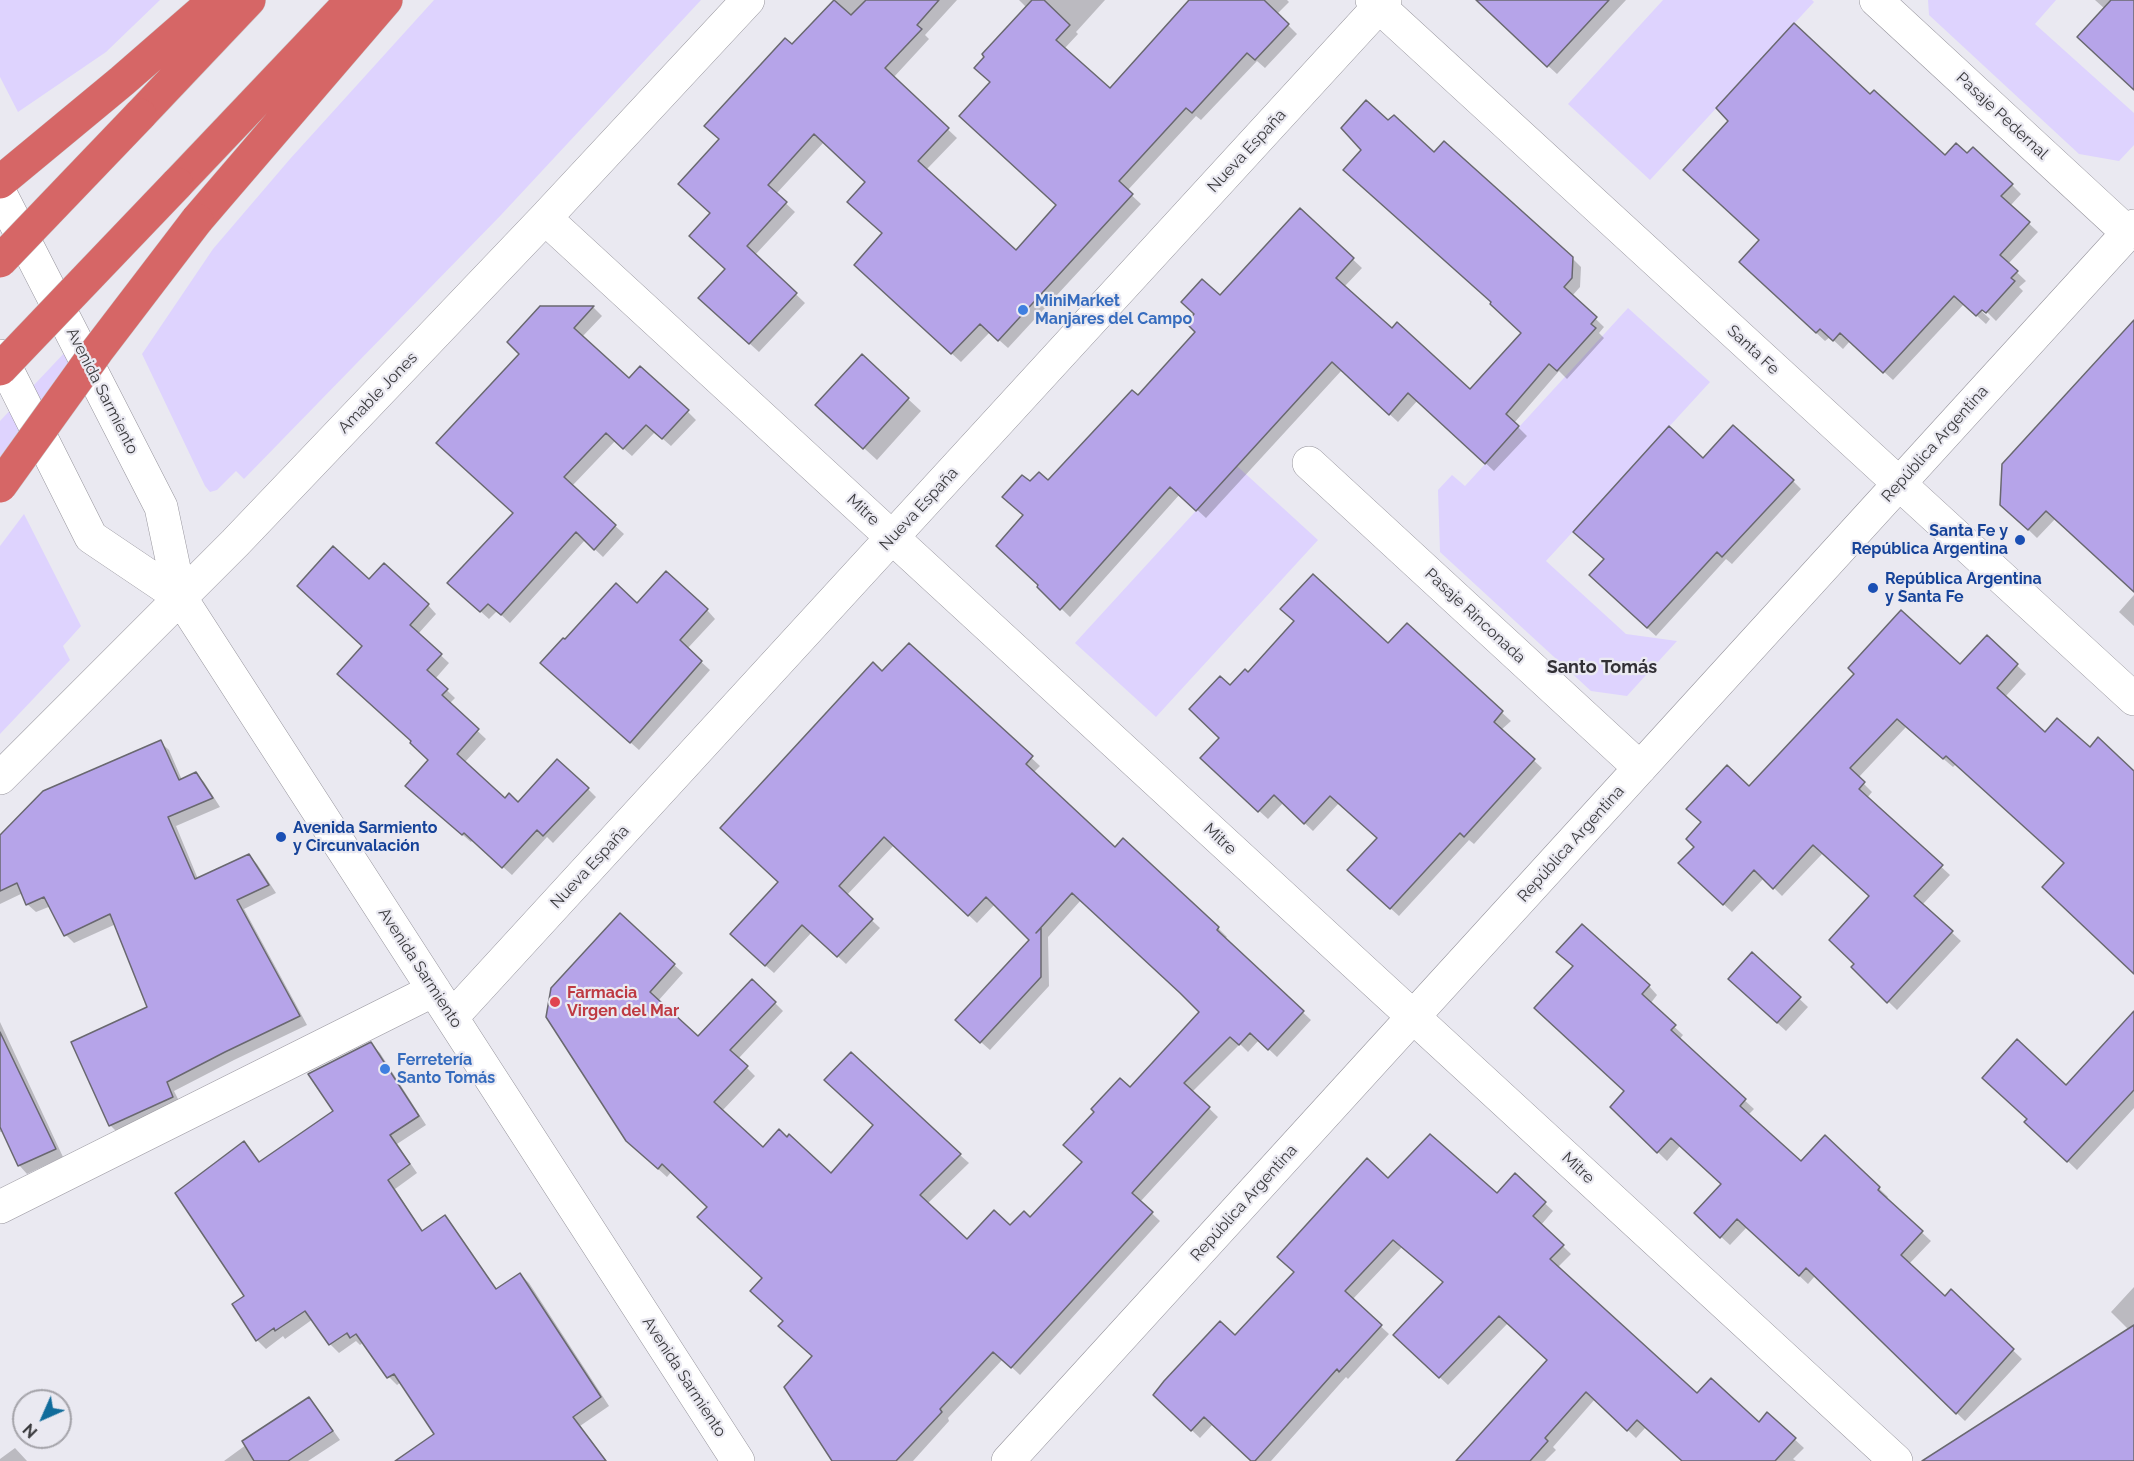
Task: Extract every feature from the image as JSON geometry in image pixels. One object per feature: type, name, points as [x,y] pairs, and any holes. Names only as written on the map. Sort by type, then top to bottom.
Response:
[{"type":"highway","points":[[0,182],[215,0]]},
{"type":"highway","points":[[0,261],[249,0]]},
{"type":"highway","points":[[0,369],[352,0]]},
{"type":"highway","points":[[0,486],[97,351],[197,220],[386,0]]},
{"type":"street","name":"Amable Jones","points":[[0,777],[244,535],[748,0]]},
{"type":"street","name":"Pasaje Pedernal","points":[[1875,0],[2131,229]]},
{"type":"street","name":"Santa Fe","points":[[1379,2],[2134,699]]},
{"type":"street","name":"Nueva España","points":[[452,1017],[1379,2]]},
{"type":"street","name":"Avenida Sarmiento","points":[[0,193],[161,507],[180,597],[738,1461]]},
{"type":"street","name":"Mitre","points":[[545,218],[1896,1461]]},
{"type":"street","name":"República Argentina","points":[[1008,1461],[2131,229]]},
{"type":"street","name":"Avenida Sarmiento","points":[[0,356],[91,537],[180,597]]},
{"type":"street","name":"Pasaje Rinconada","points":[[1309,463],[1640,768]]},
{"type":"street","points":[[0,1207],[435,990]]},
{"type":"shaded area","points":[[0,0],[160,0],[106,52],[18,112],[0,77]]},
{"type":"shaded area","points":[[434,0],[701,0],[501,215],[244,479],[236,471],[217,490],[210,492],[205,486],[142,354],[213,249],[290,159]]},
{"type":"shaded area","points":[[1663,0],[1812,0],[1814,2],[1650,180],[1568,104]]},
{"type":"shaded area","points":[[1928,0],[2056,0],[2035,24],[2134,113],[2134,145],[2119,161],[2079,154],[1929,15]]},
{"type":"shaded area","points":[[1628,308],[1710,382],[1546,561],[1626,634],[1677,641],[1627,696],[1591,691],[1440,552],[1438,490],[1452,475],[1465,486]]},
{"type":"shaded area","points":[[85,331],[89,334],[0,457],[0,421]]},
{"type":"shaded area","points":[[1237,466],[1318,540],[1156,717],[1075,643]]},
{"type":"shaded area","points":[[24,514],[81,626],[63,646],[70,660],[0,734],[0,546]]},
{"type":"building","points":[[834,0],[851,15],[866,0],[939,0],[917,25],[922,29],[885,68],[949,128],[918,161],[1016,250],[1056,205],[959,116],[990,82],[974,68],[984,57],[982,54],[1032,0],[1044,0],[1070,25],[1056,40],[1110,88],[1189,0],[1264,0],[1289,24],[1255,60],[1247,53],[1192,113],[1186,108],[1119,181],[1133,194],[998,341],[980,324],[951,354],[854,265],[882,233],[847,202],[865,182],[814,134],[768,185],[787,202],[747,246],[797,293],[749,344],[698,298],[725,269],[689,236],[710,213],[678,184],[719,139],[704,126],[785,38],[792,44]]},
{"type":"building","points":[[1476,0],[1609,0],[1547,67]]},
{"type":"building","points":[[2111,0],[2134,0],[2134,90],[2077,37]]},
{"type":"building","points":[[1794,23],[1870,94],[1874,90],[1945,155],[1956,143],[1967,153],[1973,147],[2013,184],[2001,196],[2030,222],[2000,255],[2018,271],[2011,278],[2015,281],[1986,313],[1982,310],[1976,316],[1954,296],[1883,373],[1840,333],[1833,341],[1820,329],[1816,333],[1739,262],[1759,240],[1683,170],[1728,121],[1716,108]]},
{"type":"building","points":[[1366,100],[1388,120],[1394,115],[1434,152],[1444,141],[1573,257],[1572,278],[1564,287],[1597,317],[1591,324],[1596,328],[1557,371],[1549,364],[1506,414],[1519,426],[1485,464],[1408,393],[1389,415],[1332,362],[1196,511],[1170,487],[1060,610],[1037,587],[1038,585],[996,546],[1023,515],[1002,497],[1022,475],[1030,481],[1039,472],[1048,480],[1132,390],[1138,395],[1195,332],[1186,323],[1194,314],[1181,302],[1202,279],[1220,295],[1300,208],[1354,258],[1336,278],[1392,328],[1397,322],[1470,389],[1521,333],[1490,304],[1491,302],[1343,170],[1361,150],[1341,128]]},
{"type":"building","points":[[540,306],[594,306],[574,328],[629,378],[640,366],[689,410],[662,439],[646,425],[623,449],[606,433],[564,477],[616,525],[594,550],[576,532],[501,615],[488,604],[480,612],[447,583],[513,513],[436,443],[519,354],[507,342]]},
{"type":"building","points":[[2134,320],[2134,592],[2046,511],[2028,530],[2000,505],[2002,464]]},
{"type":"building","points":[[862,354],[909,398],[863,449],[815,405]]},
{"type":"building","points":[[1733,425],[1794,480],[1722,557],[1717,552],[1647,628],[1589,575],[1604,559],[1573,532],[1669,426],[1703,458]]},
{"type":"building","points":[[333,546],[369,579],[384,563],[429,604],[410,625],[442,654],[427,670],[448,689],[442,695],[479,729],[457,754],[505,798],[509,793],[518,802],[557,759],[589,788],[543,836],[537,830],[502,868],[464,833],[462,835],[405,786],[428,760],[410,743],[411,741],[337,674],[362,646],[297,586]]},
{"type":"building","points":[[666,571],[708,609],[680,640],[702,661],[630,743],[540,663],[616,583],[637,603]]},
{"type":"building","points":[[1313,574],[1388,643],[1407,623],[1503,711],[1494,722],[1535,759],[1464,837],[1460,833],[1390,909],[1347,870],[1377,838],[1330,796],[1304,824],[1274,795],[1258,812],[1200,758],[1219,738],[1189,709],[1220,676],[1230,685],[1245,669],[1248,672],[1294,621],[1280,609]]},
{"type":"building","points":[[1901,610],[1960,664],[1987,635],[2018,664],[1997,688],[2045,732],[2057,718],[2090,747],[2098,737],[2134,771],[2134,974],[2042,887],[2064,863],[1946,756],[1943,759],[1897,719],[1850,768],[1865,782],[1859,789],[1943,865],[1914,896],[1953,931],[1887,1003],[1851,967],[1854,964],[1829,940],[1869,896],[1813,845],[1773,889],[1754,870],[1723,905],[1678,863],[1694,847],[1686,839],[1701,822],[1686,809],[1727,765],[1749,786],[1854,674],[1848,668]]},
{"type":"building","points":[[909,643],[1033,756],[1026,764],[1115,847],[1123,838],[1219,927],[1217,930],[1304,1011],[1268,1050],[1250,1033],[1239,1045],[1230,1037],[1184,1083],[1210,1107],[1132,1193],[1153,1212],[1011,1368],[993,1352],[896,1461],[832,1461],[784,1387],[812,1356],[778,1326],[783,1321],[750,1291],[762,1278],[697,1217],[707,1207],[662,1164],[658,1169],[626,1141],[546,1017],[551,988],[620,913],[675,964],[650,992],[698,1036],[752,979],[776,1002],[730,1050],[748,1066],[714,1102],[763,1147],[779,1129],[787,1137],[789,1134],[831,1173],[873,1125],[824,1080],[851,1052],[961,1154],[920,1195],[967,1239],[994,1210],[1010,1225],[1024,1211],[1030,1217],[1082,1162],[1063,1145],[1094,1112],[1091,1109],[1120,1078],[1130,1087],[1199,1012],[1180,993],[1072,893],[1036,933],[1041,928],[1041,977],[980,1043],[955,1020],[1029,940],[986,897],[968,916],[884,837],[839,886],[873,919],[837,957],[802,925],[765,966],[730,934],[778,882],[720,828],[873,662],[882,671]]},
{"type":"building","points":[[161,740],[179,780],[196,772],[213,798],[168,817],[195,879],[249,854],[269,885],[237,900],[300,1016],[167,1082],[173,1097],[109,1126],[71,1042],[147,1007],[110,914],[64,936],[44,897],[26,905],[17,883],[0,891],[0,835],[43,791]]},
{"type":"building","points":[[1582,924],[1650,985],[1642,994],[1676,1025],[1671,1030],[1746,1099],[1740,1106],[1801,1161],[1825,1135],[1880,1187],[1878,1190],[1923,1231],[1901,1255],[1945,1296],[1951,1289],[2014,1349],[1956,1414],[1806,1268],[1799,1276],[1737,1219],[1720,1238],[1694,1213],[1721,1184],[1671,1138],[1657,1153],[1610,1107],[1624,1091],[1534,1008],[1573,966],[1556,952]]},
{"type":"building","points":[[1752,952],[1801,997],[1777,1023],[1728,979]]},
{"type":"building","points":[[2134,1011],[2134,1090],[2067,1162],[2024,1122],[2027,1119],[1982,1078],[2017,1039],[2066,1085]]},
{"type":"building","points":[[0,1032],[56,1149],[18,1166],[0,1127]]},
{"type":"building","points":[[371,1042],[419,1116],[390,1135],[410,1164],[388,1180],[422,1231],[445,1215],[496,1289],[520,1273],[601,1397],[573,1417],[606,1461],[395,1461],[434,1434],[394,1374],[387,1378],[356,1334],[350,1338],[347,1333],[329,1345],[305,1311],[256,1341],[232,1304],[244,1296],[175,1193],[244,1141],[259,1162],[333,1111],[308,1074]]},
{"type":"building","points":[[1430,1134],[1497,1193],[1515,1173],[1546,1202],[1533,1216],[1564,1245],[1550,1259],[1697,1393],[1711,1378],[1759,1422],[1767,1412],[1796,1438],[1775,1461],[1682,1461],[1637,1420],[1627,1431],[1586,1392],[1545,1438],[1548,1441],[1530,1461],[1456,1461],[1547,1360],[1499,1316],[1439,1378],[1393,1335],[1443,1282],[1393,1240],[1345,1291],[1382,1325],[1339,1372],[1337,1369],[1255,1461],[1251,1461],[1204,1417],[1191,1431],[1153,1395],[1164,1381],[1220,1321],[1235,1335],[1294,1272],[1277,1257],[1367,1158],[1388,1178]]},
{"type":"building","points":[[2134,1325],[2134,1461],[1922,1461]]},
{"type":"building","points":[[309,1397],[333,1431],[288,1461],[254,1461],[242,1441]]},
{"type":"place","name":"MiniMarket Manjares del Campo","points":[[1023,310]]},
{"type":"place","name":"Santa Fe y República Argentina","points":[[2020,540]]},
{"type":"place","name":"República Argentina y Santa Fe","points":[[1873,588]]},
{"type":"place","name":"Avenida Sarmiento y Circunvalación","points":[[281,837]]},
{"type":"place","name":"Farmacia Virgen del Mar","points":[[555,1002]]},
{"type":"place","name":"Ferretería Santo Tomás","points":[[385,1069]]},
{"type":"district","name":"Santo Tomás","points":[[1602,668]]}]
